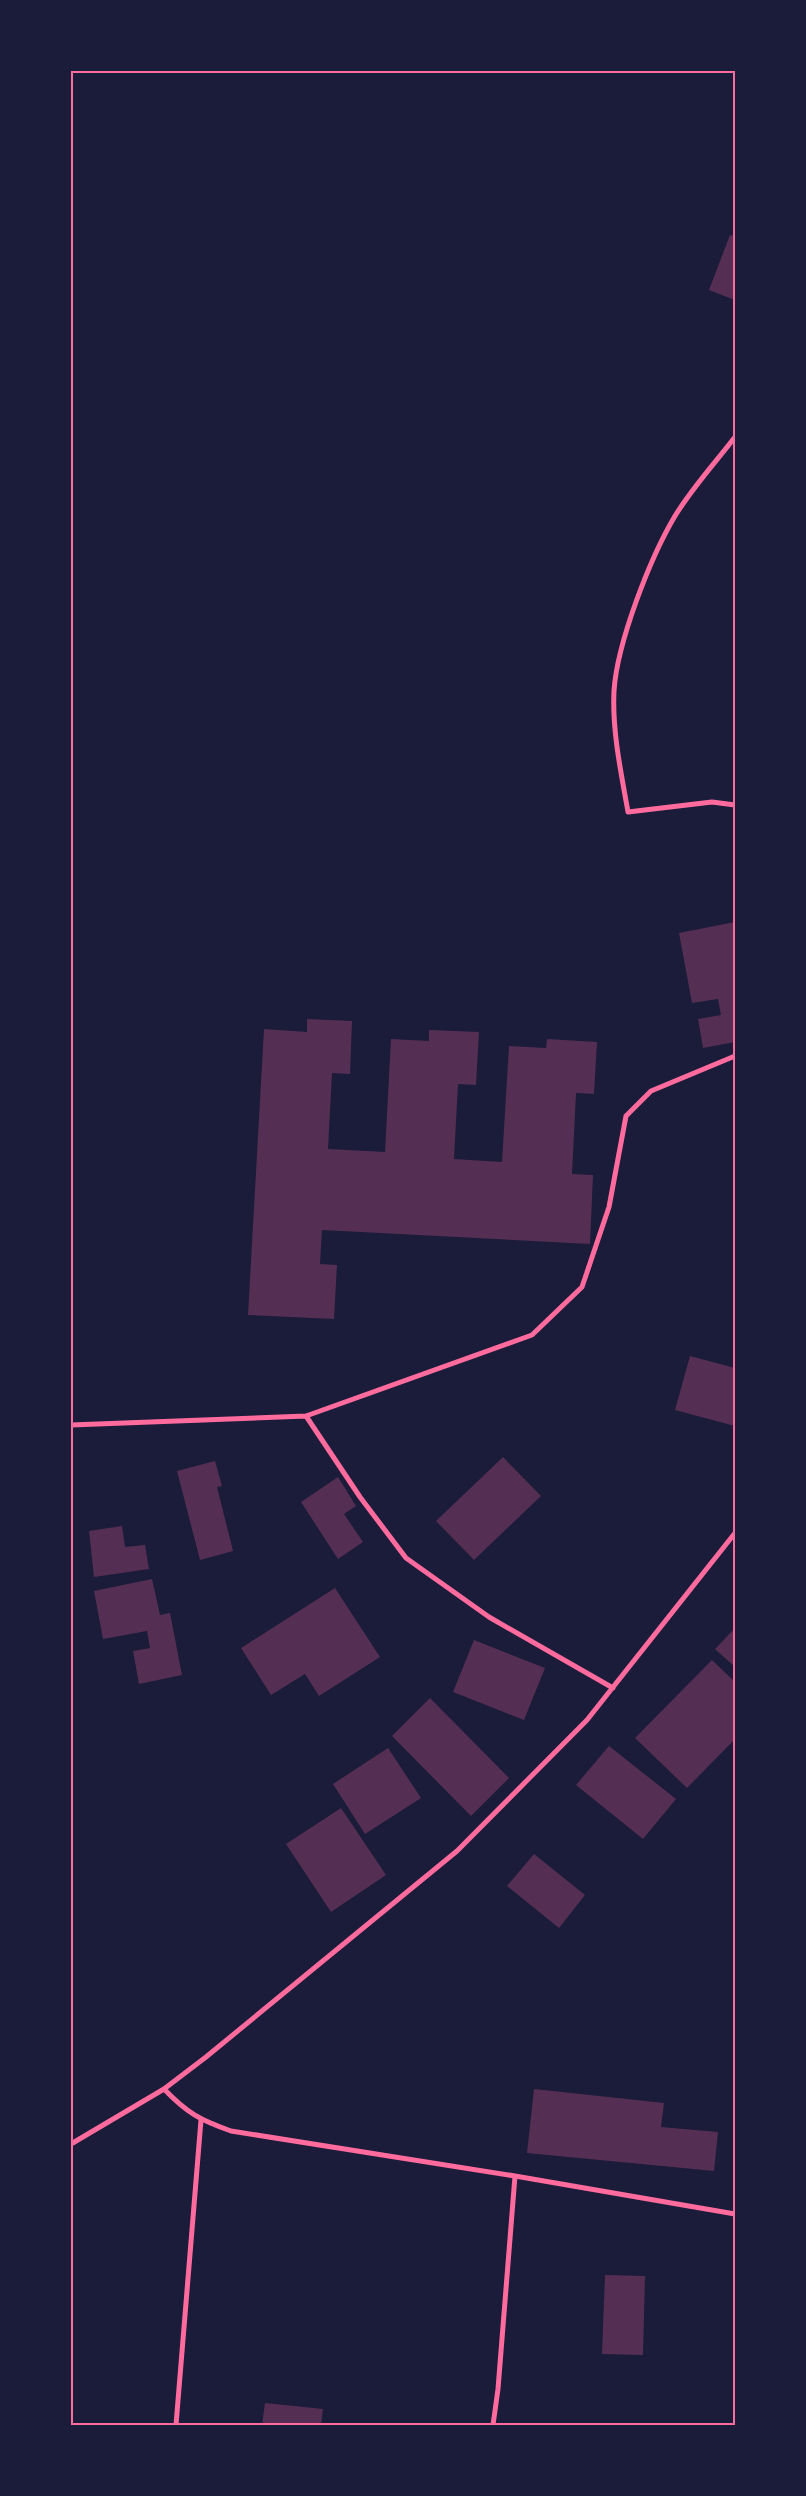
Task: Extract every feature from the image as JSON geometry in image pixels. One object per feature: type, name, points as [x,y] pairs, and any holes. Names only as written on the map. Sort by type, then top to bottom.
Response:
[{"type":"street","points":[[735,437],[676,515],[654,558],[637,601],[623,645],[614,690],[617,745],[628,812],[712,802],[735,805]]},
{"type":"street","points":[[71,1425],[306,1416],[532,1334],[582,1287],[609,1208],[626,1116],[651,1092],[735,1056]]},
{"type":"street","points":[[306,1416],[360,1497],[406,1558],[489,1617],[613,1688]]},
{"type":"street","points":[[71,2144],[164,2089],[206,2057],[457,1850],[588,1720],[735,1533]]},
{"type":"street","points":[[164,2089],[181,2107],[201,2120],[231,2131],[515,2176],[735,2214]]},
{"type":"street","points":[[176,2425],[201,2120]]},
{"type":"street","points":[[493,2425],[498,2389],[515,2176]]},
{"type":"building","points":[[730,235],[735,236],[735,300],[709,290]]},
{"type":"building","points":[[735,922],[735,1042],[703,1048],[698,1019],[721,1015],[718,999],[692,1003],[679,933]]},
{"type":"building","points":[[307,1019],[352,1021],[350,1074],[332,1073],[328,1149],[385,1152],[391,1039],[429,1041],[429,1030],[479,1032],[476,1085],[458,1084],[454,1159],[502,1162],[509,1046],[546,1048],[547,1039],[597,1042],[594,1094],[576,1093],[572,1174],[593,1175],[590,1244],[322,1230],[320,1264],[337,1265],[334,1319],[248,1315],[264,1029],[307,1032]]},
{"type":"building","points":[[690,1356],[735,1368],[735,1426],[675,1410]]},
{"type":"building","points":[[503,1457],[541,1496],[474,1560],[436,1521]]},
{"type":"building","points":[[215,1461],[222,1486],[217,1487],[233,1551],[200,1560],[177,1471]]},
{"type":"building","points":[[338,1477],[356,1506],[344,1514],[363,1542],[338,1559],[301,1502]]},
{"type":"building","points":[[122,1526],[125,1547],[145,1545],[149,1569],[94,1577],[89,1531]]},
{"type":"building","points":[[152,1579],[160,1615],[170,1613],[182,1675],[139,1684],[133,1651],[150,1648],[147,1631],[103,1639],[94,1591]]},
{"type":"building","points":[[335,1588],[380,1657],[319,1696],[305,1674],[271,1695],[241,1648]]},
{"type":"building","points":[[735,1628],[735,1667],[715,1649]]},
{"type":"building","points":[[474,1640],[545,1668],[524,1720],[453,1692]]},
{"type":"building","points":[[712,1660],[735,1682],[735,1739],[687,1788],[635,1738]]},
{"type":"building","points":[[430,1698],[509,1778],[471,1816],[392,1736]]},
{"type":"building","points":[[609,1746],[676,1799],[643,1839],[576,1785]]},
{"type":"building","points":[[388,1748],[421,1798],[365,1834],[333,1784]]},
{"type":"building","points":[[341,1808],[386,1875],[331,1912],[286,1844]]},
{"type":"building","points":[[534,1854],[585,1895],[559,1928],[507,1886]]},
{"type":"building","points":[[534,2089],[664,2103],[661,2127],[718,2132],[714,2171],[527,2153]]},
{"type":"building","points":[[605,2275],[645,2276],[643,2355],[602,2354]]},
{"type":"building","points":[[265,2403],[323,2409],[321,2425],[262,2425]]}]
